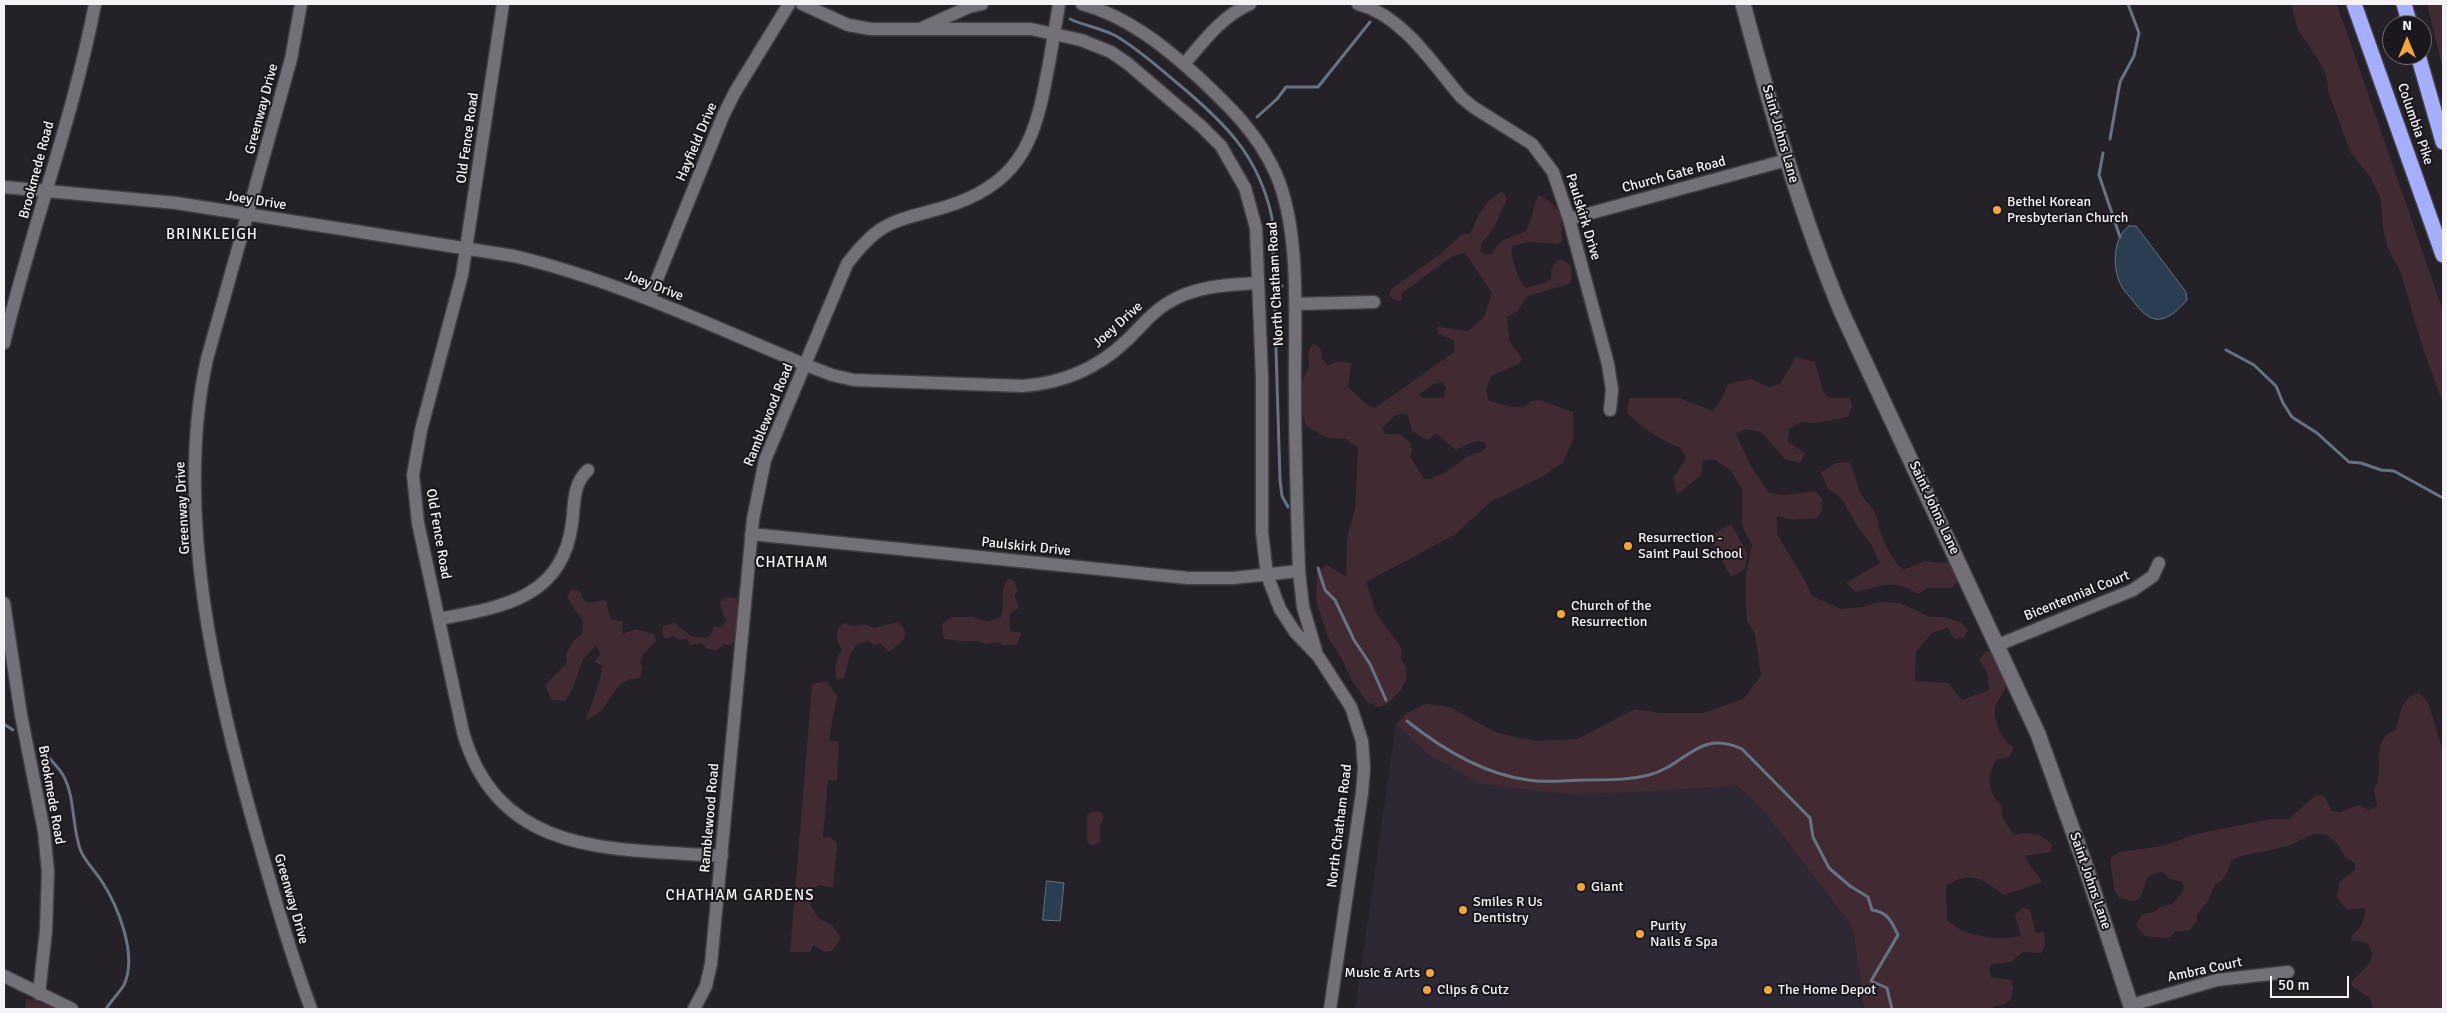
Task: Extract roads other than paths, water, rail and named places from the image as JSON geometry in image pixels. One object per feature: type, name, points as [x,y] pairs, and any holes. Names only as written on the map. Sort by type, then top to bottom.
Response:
[{"type":"highway","name":"Columbia Pike","points":[[2354,4],[2443,255]]},
{"type":"highway","name":"Columbia Pike","points":[[2421,65],[2443,142]]},
{"type":"street","name":"Brookmede Road","points":[[4,343],[48,191],[88,36],[94,4]]},
{"type":"street","name":"Greenway Drive","points":[[301,4],[291,59],[202,384],[198,409],[195,473],[196,520],[207,618],[218,683],[232,746],[289,946],[311,1009]]},
{"type":"street","name":"Old Fence Road","points":[[503,4],[468,248],[461,282],[421,430],[413,475],[419,527],[468,751],[488,787],[525,821],[545,832],[572,842],[722,856]]},
{"type":"street","name":"Hayfield Drive","points":[[648,299],[735,92],[789,4]]},
{"type":"street","name":"North Chatham Road","points":[[802,4],[848,25],[888,31],[1006,28],[1055,33],[1081,40],[1111,52],[1194,120],[1221,146],[1245,188],[1251,207],[1258,252],[1262,378],[1262,532],[1266,575],[1280,608],[1294,632],[1318,656],[1338,686],[1357,723],[1362,741],[1364,768],[1330,1009]]},
{"type":"street","points":[[920,29],[969,7],[982,4]]},
{"type":"street","name":"Ramblewood Road","points":[[694,1009],[706,986],[711,964],[751,534],[755,501],[765,460],[847,264],[872,234],[910,215],[967,200],[1008,173],[1022,155],[1033,134],[1040,112],[1059,4]]},
{"type":"street","name":"North Chatham Road","points":[[1082,4],[1108,12],[1126,21],[1184,64],[1249,128],[1264,150],[1285,199],[1289,223],[1295,304],[1299,572],[1303,607],[1318,656]]},
{"type":"street","points":[[1184,64],[1222,21],[1236,10],[1250,4]]},
{"type":"street","name":"Paulskirk Drive","points":[[1358,4],[1382,13],[1398,25],[1473,108],[1532,144],[1553,172],[1569,219],[1608,364],[1612,390],[1610,410]]},
{"type":"street","name":"Saint Johns Lane","points":[[1743,4],[1787,160],[1810,232],[1842,313],[1998,645],[2052,771],[2132,1007]]},
{"type":"street","name":"Church Gate Road","points":[[1569,219],[1787,160]]},
{"type":"street","name":"Joey Drive","points":[[4,187],[150,200],[468,248],[546,263],[648,299],[832,375],[854,380],[1023,386],[1068,379],[1110,355],[1150,316],[1182,296],[1203,288],[1225,284],[1258,283]]},
{"type":"street","points":[[1295,304],[1374,302]]},
{"type":"street","points":[[439,619],[510,604],[535,591],[559,563],[571,530],[574,493],[577,483],[588,470]]},
{"type":"street","name":"Paulskirk Drive","points":[[751,534],[1188,578],[1232,578],[1299,572]]},
{"type":"street","name":"Bicentennial Court","points":[[1998,645],[2133,590],[2153,576],[2159,563]]},
{"type":"street","name":"Brookmede Road","points":[[4,604],[21,715],[44,831],[48,872],[46,930],[39,994]]},
{"type":"street","name":"Ambra Court","points":[[2132,1007],[2217,980],[2288,972]]},
{"type":"street","points":[[4,976],[72,1009]]},
{"type":"water","points":[[2129,226],[2136,226],[2186,292],[2187,300],[2169,316],[2155,319],[2149,316],[2138,307],[2122,287],[2116,272],[2115,255],[2119,238]]},
{"type":"water","points":[[1047,881],[1064,883],[1060,921],[1043,920]]},
{"type":"waterway","points":[[2110,139],[2120,82],[2134,56],[2139,33],[2128,4]]},
{"type":"waterway","points":[[1070,19],[1116,36],[1154,64],[1224,126],[1249,158],[1258,176],[1272,218],[1280,480],[1282,496],[1288,507]]},
{"type":"waterway","points":[[1257,117],[1277,99],[1286,87],[1318,87],[1370,22]]},
{"type":"waterway","points":[[2103,153],[2099,175],[2120,237]]},
{"type":"waterway","points":[[1272,283],[1275,287],[1282,286]]},
{"type":"waterway","points":[[2226,350],[2254,365],[2276,386],[2283,403],[2292,417],[2317,433],[2349,462],[2361,463],[2381,470],[2394,471],[2443,498]]},
{"type":"waterway","points":[[1318,568],[1325,590],[1335,600],[1354,640],[1370,664],[1386,700]]},
{"type":"waterway","points":[[1407,721],[1434,741],[1464,759],[1511,777],[1535,781],[1634,778],[1662,770],[1693,751],[1714,743],[1727,744],[1742,749],[1810,818],[1813,837],[1829,868],[1850,886],[1868,897],[1872,910],[1886,915],[1894,926],[1898,935],[1871,981],[1887,988],[1892,1009]]},
{"type":"waterway","points":[[4,724],[13,730]]},
{"type":"waterway","points":[[40,749],[58,768],[67,783],[80,849],[114,903],[124,931],[129,960],[128,973],[124,985],[106,1009]]},
{"type":"place","name":"Bethel Korean Presbyterian Church","points":[[1997,210]]},
{"type":"place","name":"Resurrection - Saint Paul School","points":[[1628,546]]},
{"type":"place","name":"Church of the Resurrection","points":[[1561,614]]},
{"type":"place","name":"Giant","points":[[1581,887]]},
{"type":"place","name":"Smiles R Us Dentistry","points":[[1463,910]]},
{"type":"place","name":"Purity Nails & Spa","points":[[1640,934]]},
{"type":"place","name":"Music & Arts","points":[[1430,973]]},
{"type":"place","name":"Clips & Cutz","points":[[1427,990]]},
{"type":"place","name":"The Home Depot","points":[[1768,990]]},
{"type":"district","name":"BRINKLEIGH","points":[[212,235]]},
{"type":"district","name":"CHATHAM","points":[[792,563]]},
{"type":"district","name":"CHATHAM GARDENS","points":[[740,896]]}]
